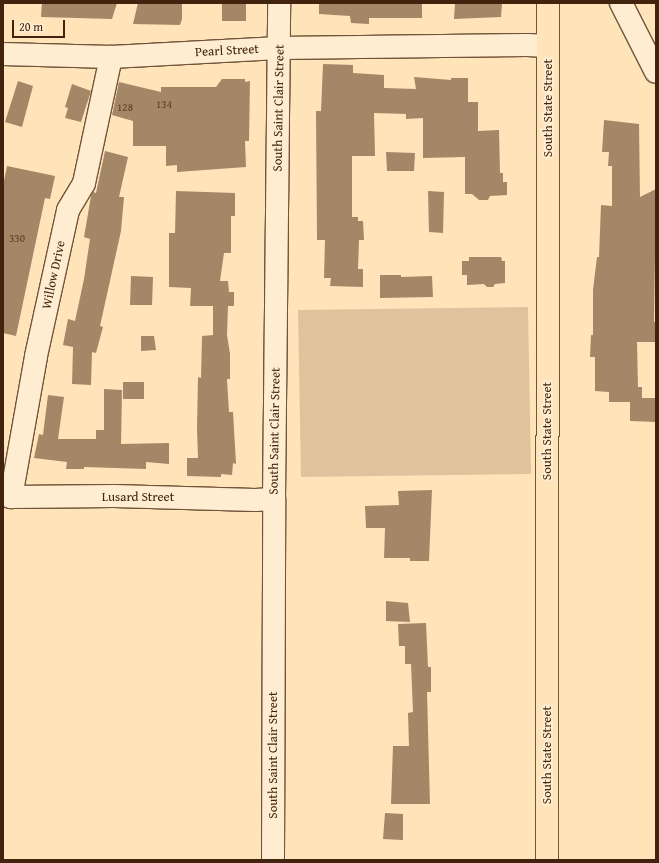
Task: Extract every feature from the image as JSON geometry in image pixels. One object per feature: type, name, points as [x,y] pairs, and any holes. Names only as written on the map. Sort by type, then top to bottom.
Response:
[{"type":"main road","name":"South State Street","points":[[547,860],[548,3]]},
{"type":"street","name":"South Saint Clair Street","points":[[273,860],[274,499],[280,3]]},
{"type":"street","points":[[621,3],[656,72]]},
{"type":"street","name":"Pearl Street","points":[[3,54],[111,57],[279,48],[548,46]]},
{"type":"street","name":"Willow Drive","points":[[7,496],[68,210],[84,183],[111,57]]},
{"type":"street","name":"Lusard Street","points":[[7,496],[114,496],[255,500],[274,499]]},
{"type":"shaded area","points":[[528,307],[531,474],[301,477],[298,310]]},
{"type":"building","points":[[42,3],[117,3],[112,19],[41,17]]},
{"type":"building","points":[[138,3],[182,3],[182,19],[180,25],[133,24]]},
{"type":"building","points":[[222,3],[246,4],[246,21],[222,21]]},
{"type":"building","points":[[319,3],[422,3],[422,18],[369,18],[369,24],[351,23],[350,16],[319,14]]},
{"type":"building","points":[[455,3],[502,3],[501,17],[454,19]]},
{"type":"building","points":[[323,64],[353,65],[353,73],[384,75],[384,88],[416,89],[414,77],[451,80],[451,78],[468,78],[468,102],[478,102],[478,131],[499,130],[500,173],[503,173],[503,182],[507,182],[507,195],[490,196],[488,200],[479,200],[472,194],[465,194],[465,157],[423,158],[423,118],[406,119],[406,114],[374,113],[375,156],[352,156],[352,217],[358,217],[358,221],[363,221],[364,240],[359,240],[358,269],[363,269],[363,287],[330,286],[331,278],[324,278],[325,240],[317,240],[316,111],[321,111]]},
{"type":"building","points":[[222,79],[245,79],[245,82],[250,81],[249,141],[245,141],[246,167],[177,172],[177,165],[166,166],[166,146],[133,146],[133,121],[112,115],[119,82],[161,92],[161,87],[216,87]]},
{"type":"building","points":[[18,81],[33,86],[22,127],[5,122]]},
{"type":"building","points":[[72,84],[91,91],[81,122],[65,118],[68,108],[65,107]]},
{"type":"building","points":[[604,120],[639,124],[640,197],[656,189],[654,322],[656,322],[656,342],[637,342],[638,387],[642,387],[642,398],[656,398],[656,422],[630,421],[630,402],[609,402],[609,392],[595,391],[595,357],[590,357],[591,335],[593,335],[593,290],[597,257],[599,257],[601,205],[612,206],[612,166],[608,166],[609,152],[602,152]]},
{"type":"building","points":[[105,151],[128,157],[119,197],[124,197],[121,231],[100,326],[103,327],[96,353],[92,352],[91,385],[72,384],[73,347],[63,345],[68,319],[75,321],[84,279],[90,239],[84,237],[91,196],[93,192],[96,193]]},
{"type":"building","points":[[386,152],[415,153],[414,171],[387,171]]},
{"type":"building","points":[[7,166],[55,176],[50,199],[45,198],[16,336],[3,333],[3,186]]},
{"type":"building","points":[[176,191],[235,193],[235,216],[231,216],[231,253],[224,253],[220,281],[228,281],[229,292],[234,292],[234,306],[228,306],[227,335],[230,354],[230,379],[227,379],[229,412],[233,412],[236,464],[233,463],[232,475],[221,474],[221,477],[187,476],[187,458],[198,458],[198,377],[201,378],[202,336],[213,335],[213,306],[190,306],[191,288],[169,287],[169,233],[175,233]]},
{"type":"building","points":[[428,191],[444,192],[443,233],[429,232]]},
{"type":"building","points":[[469,257],[501,257],[502,261],[505,261],[505,283],[495,284],[493,287],[487,287],[484,284],[467,285],[467,275],[462,275],[462,261],[469,261]]},
{"type":"building","points":[[380,275],[401,275],[401,277],[432,276],[433,297],[380,298]]},
{"type":"building","points":[[131,276],[153,277],[152,305],[130,305]]},
{"type":"building","points":[[141,336],[154,336],[156,350],[141,351]]},
{"type":"building","points":[[123,382],[144,382],[144,399],[123,399]]},
{"type":"building","points":[[104,389],[122,390],[121,444],[169,443],[169,464],[146,462],[146,469],[84,467],[84,469],[66,469],[67,462],[34,458],[39,434],[43,435],[48,395],[64,397],[58,439],[96,439],[96,430],[104,430]]},
{"type":"building","points":[[432,490],[429,561],[410,561],[410,558],[384,558],[385,528],[366,528],[365,506],[399,505],[398,491]]},
{"type":"building","points":[[386,601],[408,603],[410,622],[386,621]]},
{"type":"building","points":[[426,623],[428,667],[431,667],[431,692],[427,692],[430,804],[391,804],[393,746],[409,746],[408,713],[413,712],[411,664],[405,664],[405,646],[399,646],[398,624]]},
{"type":"building","points":[[385,813],[403,814],[403,840],[383,839]]}]
